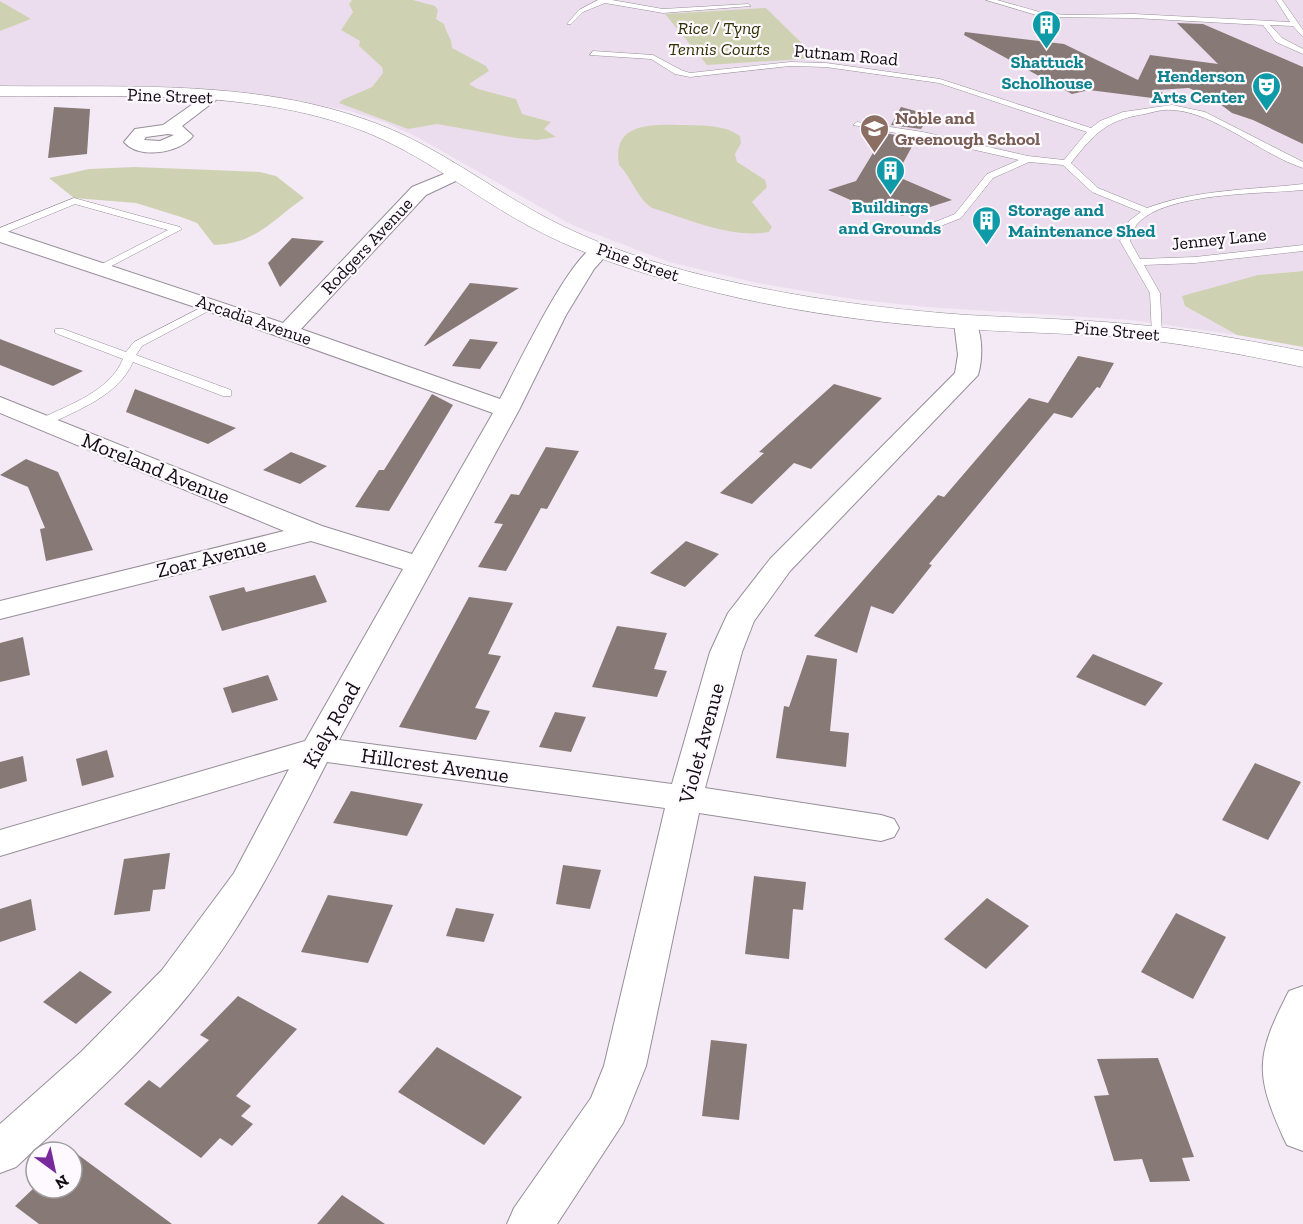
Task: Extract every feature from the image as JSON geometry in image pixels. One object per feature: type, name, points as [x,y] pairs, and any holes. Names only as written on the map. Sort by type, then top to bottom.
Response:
[{"type":"street","name":"Pine Street","points":[[0,91],[210,97],[274,103],[351,120],[393,138],[534,220],[601,250],[656,270],[748,293],[848,310],[965,322],[1156,334],[1303,359]]},
{"type":"street","points":[[168,129],[210,97]]},
{"type":"street","name":"Rodgers Avenue","points":[[287,331],[419,191],[456,174]]},
{"type":"street","name":"Arcadia Avenue","points":[[0,234],[287,331],[507,411]]},
{"type":"street","name":"Kiely Road","points":[[0,1153],[96,1065],[176,982],[247,884],[317,749],[507,411],[565,297],[586,266],[601,250]]},
{"type":"street","name":"Violet Avenue","points":[[530,1224],[608,1109],[625,1066],[685,798],[726,652],[739,620],[780,565],[966,375],[971,365],[971,355],[965,322]]},
{"type":"street","name":"Moreland Avenue","points":[[0,404],[312,532]]},
{"type":"street","points":[[312,532],[420,565]]},
{"type":"street","name":"Zoar Avenue","points":[[0,610],[312,532]]},
{"type":"street","name":"Hillcrest Avenue","points":[[0,843],[317,749],[685,798],[881,828]]},
{"type":"street","points":[[1303,1003],[1297,1014],[1282,1065],[1296,1119],[1303,1131]]},
{"type":"lane","points":[[989,0],[1042,15],[1067,17],[1134,16],[1294,24]]},
{"type":"lane","points":[[1279,0],[1303,35]]},
{"type":"lane","points":[[569,23],[581,11],[602,1],[663,11],[748,6]]},
{"type":"lane","points":[[1265,22],[1279,40],[1303,52]]},
{"type":"lane","name":"Putnam Road","points":[[593,53],[653,57],[678,72],[690,75],[802,63],[928,79],[1092,131]]},
{"type":"lane","points":[[1066,163],[1092,131],[1126,114],[1162,107],[1183,108],[1202,114],[1303,165]]},
{"type":"lane","points":[[857,125],[923,135],[1028,159],[1066,163],[1095,190],[1149,212]]},
{"type":"lane","points":[[920,231],[958,216],[990,176],[1028,159]]},
{"type":"lane","points":[[1156,334],[1155,293],[1138,262],[1126,246],[1125,236],[1135,221],[1149,212],[1204,195],[1303,187]]},
{"type":"lane","points":[[0,234],[74,201],[177,229],[102,268]]},
{"type":"lane","name":"Jenney Lane","points":[[1138,262],[1181,261],[1303,248]]},
{"type":"lane","points":[[44,422],[104,389],[119,377],[131,352],[138,344],[212,305]]},
{"type":"lane","points":[[59,331],[227,393]]},
{"type":"shaded area","name":"Noble and Greenough School","points":[[0,0],[1303,0],[1303,271],[1258,275],[1185,306],[1237,335],[1130,320],[926,307],[852,299],[757,283],[669,262],[572,225],[417,137],[384,122],[347,110],[244,93],[0,85]]},
{"type":"green space","points":[[352,0],[413,0],[435,6],[438,10],[436,19],[444,24],[452,48],[486,66],[489,71],[469,84],[478,89],[516,99],[522,114],[551,122],[544,129],[556,137],[537,140],[516,138],[437,124],[408,129],[339,103],[372,87],[383,73],[382,67],[359,46],[360,41],[341,30],[353,12],[349,4]]},
{"type":"green space","points":[[0,1],[31,19],[0,31]]},
{"type":"green space","name":"Rice / Tyng Tennis Courts","points":[[766,8],[817,58],[707,65],[665,14]]},
{"type":"green space","points":[[689,125],[722,128],[740,136],[741,143],[735,154],[737,162],[765,180],[767,187],[752,202],[772,227],[769,232],[740,233],[710,227],[652,208],[642,199],[619,165],[618,150],[622,139],[629,132],[639,128]]},
{"type":"green space","points":[[135,167],[260,172],[276,176],[304,198],[252,235],[229,244],[214,245],[197,223],[136,203],[74,198],[49,178],[89,169]]},
{"type":"green space","points":[[1303,271],[1303,347],[1237,335],[1185,306],[1182,296],[1258,275]]},
{"type":"building","points":[[1177,23],[1203,24],[1303,67],[1303,144],[1253,120],[1232,113],[1216,101],[1189,88],[1157,90],[1169,96],[1168,100],[1089,90],[1072,94],[964,35],[965,32],[1064,44],[1138,80],[1150,55],[1218,64]]},
{"type":"building","points":[[54,107],[90,109],[87,154],[48,158]]},
{"type":"building","points":[[901,107],[930,115],[921,129],[891,125]]},
{"type":"building","name":"Buildings and Grounds","points":[[885,133],[916,139],[896,176],[952,200],[902,216],[872,203],[864,206],[828,190],[856,181]]},
{"type":"building","points":[[292,238],[324,241],[280,287],[268,263]]},
{"type":"building","points":[[470,283],[519,288],[424,346]]},
{"type":"building","points":[[0,339],[83,371],[53,386],[0,365]]},
{"type":"building","points":[[470,339],[498,342],[480,369],[452,366]]},
{"type":"building","points":[[1078,356],[1114,363],[1100,388],[1097,387],[1072,418],[1054,413],[929,564],[932,565],[893,614],[871,606],[857,653],[814,636],[938,495],[944,497],[1029,398],[1048,403]]},
{"type":"building","points":[[834,384],[882,398],[811,469],[794,463],[752,504],[720,493],[764,453],[759,452]]},
{"type":"building","points":[[135,389],[236,428],[208,444],[126,412]]},
{"type":"building","points":[[432,394],[453,405],[389,511],[355,507],[379,470],[384,470]]},
{"type":"building","points":[[546,447],[579,451],[547,509],[541,508],[506,571],[478,567],[503,524],[494,523],[511,494],[519,495]]},
{"type":"building","points":[[291,452],[327,466],[300,484],[263,470]]},
{"type":"building","points":[[26,459],[58,472],[93,550],[46,561],[40,529],[45,528],[28,487],[0,475]]},
{"type":"building","points":[[686,541],[719,554],[685,587],[650,573]]},
{"type":"building","points":[[315,575],[327,602],[222,631],[209,596],[244,587],[246,592]]},
{"type":"building","points":[[469,597],[513,603],[488,654],[501,656],[475,708],[490,711],[476,740],[399,727]]},
{"type":"building","points":[[617,626],[667,633],[654,669],[667,671],[657,697],[592,687]]},
{"type":"building","points":[[23,637],[30,675],[0,682],[0,643]]},
{"type":"building","points":[[1093,654],[1163,683],[1145,706],[1076,677]]},
{"type":"building","points":[[807,655],[837,659],[830,731],[849,733],[846,767],[776,758],[784,706],[789,707]]},
{"type":"building","points":[[268,675],[278,700],[232,713],[223,688]]},
{"type":"building","points":[[555,712],[586,717],[571,752],[539,747]]},
{"type":"building","points":[[107,750],[114,777],[82,786],[76,759]]},
{"type":"building","points":[[23,756],[27,781],[0,789],[0,762]]},
{"type":"building","points":[[1255,763],[1301,782],[1268,840],[1222,820]]},
{"type":"building","points":[[351,791],[423,804],[407,836],[333,823]]},
{"type":"building","points":[[170,853],[165,889],[153,890],[150,911],[114,915],[124,859]]},
{"type":"building","points":[[563,865],[601,870],[590,909],[556,904]]},
{"type":"building","points":[[754,876],[806,882],[803,910],[793,909],[789,959],[745,954]]},
{"type":"building","points":[[328,895],[393,905],[368,963],[301,952]]},
{"type":"building","points":[[987,898],[1029,926],[986,969],[944,939]]},
{"type":"building","points":[[31,899],[36,930],[0,942],[0,909]]},
{"type":"building","points":[[456,908],[494,914],[484,942],[446,936]]},
{"type":"building","points":[[1176,913],[1226,937],[1193,999],[1141,972]]},
{"type":"building","points":[[80,971],[112,992],[76,1024],[43,1002]]},
{"type":"building","points":[[238,996],[297,1029],[236,1096],[251,1106],[241,1116],[253,1124],[232,1146],[220,1138],[201,1158],[124,1104],[149,1080],[160,1088],[209,1040],[200,1035]]},
{"type":"building","points":[[711,1040],[747,1044],[739,1120],[702,1116]]},
{"type":"building","points":[[437,1047],[522,1097],[484,1145],[398,1092]]},
{"type":"building","points":[[1158,1058],[1194,1157],[1182,1158],[1190,1181],[1150,1182],[1142,1159],[1114,1161],[1094,1096],[1109,1095],[1097,1059]]},
{"type":"building","points":[[84,1159],[172,1224],[39,1224],[15,1206],[24,1197],[24,1200],[84,1200]]},
{"type":"building","points":[[342,1195],[385,1224],[317,1224]]},
{"type":"place","name":"Shattuck Scholhouse","points":[[1047,50]]},
{"type":"place","name":"Henderson Arts Center","points":[[1266,112]]},
{"type":"place","name":"Noble and Greenough School","points":[[874,154]]},
{"type":"place","name":"Buildings and Grounds","points":[[890,196]]},
{"type":"place","name":"Storage and Maintenance Shed","points":[[987,246]]}]
